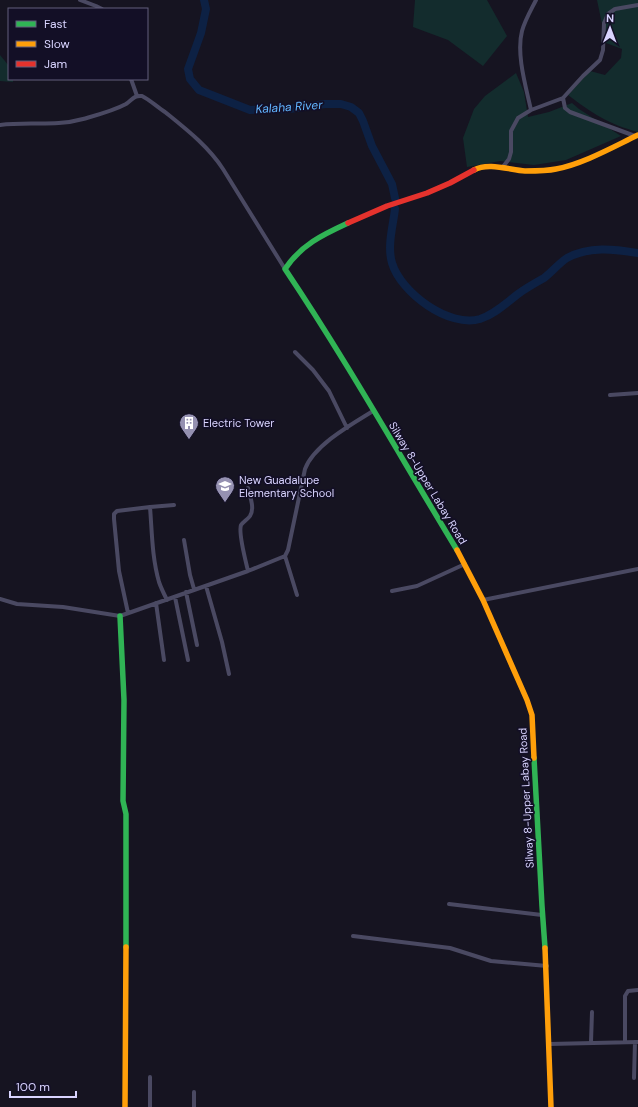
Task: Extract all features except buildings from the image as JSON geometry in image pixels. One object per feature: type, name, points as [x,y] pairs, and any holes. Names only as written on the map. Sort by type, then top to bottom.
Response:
[{"type":"main road","points":[[285,269],[293,257],[306,245],[363,216],[387,206],[427,193],[478,168],[491,167],[527,171],[556,169],[574,163],[637,136]]},
{"type":"main road","name":"Silway 8-Upper Labay Road","points":[[285,269],[316,315],[465,564],[483,600],[528,700],[532,715],[542,915],[547,966],[551,1107]]},
{"type":"main road","points":[[120,616],[124,705],[123,801],[126,814],[125,1107]]},
{"type":"street","points":[[80,0],[100,8]]},
{"type":"street","points":[[531,110],[522,68],[520,44],[522,31],[536,0]]},
{"type":"street","points":[[502,168],[509,159],[511,152],[510,136],[513,126],[518,118],[531,110],[563,98],[600,60],[604,50],[604,23],[608,14],[615,9],[638,5]]},
{"type":"street","points":[[131,80],[137,96]]},
{"type":"street","points":[[0,125],[50,125],[73,122],[119,107],[137,96],[144,97],[197,139],[215,157],[285,269]]},
{"type":"street","points":[[563,98],[565,108],[570,112],[637,136]]},
{"type":"street","points":[[294,352],[313,370],[329,390],[347,428]]},
{"type":"street","points":[[610,395],[638,393]]},
{"type":"street","points":[[0,599],[13,604],[63,607],[120,616],[248,571],[285,556],[288,550],[305,469],[309,460],[316,452],[347,428],[373,411]]},
{"type":"street","points":[[248,488],[252,504],[252,512],[241,527],[242,545],[248,571]]},
{"type":"street","points":[[128,613],[119,571],[114,516],[119,510],[174,505]]},
{"type":"street","points":[[150,507],[152,544],[155,562],[159,581],[167,600]]},
{"type":"street","points":[[184,540],[194,590]]},
{"type":"street","points":[[285,556],[297,595]]},
{"type":"street","points":[[392,591],[417,586],[465,564]]},
{"type":"street","points":[[483,600],[638,569]]},
{"type":"street","points":[[206,586],[222,642],[229,674]]},
{"type":"street","points":[[186,592],[197,646]]},
{"type":"street","points":[[175,596],[188,660]]},
{"type":"street","points":[[156,603],[164,660]]},
{"type":"street","points":[[449,904],[542,915]]},
{"type":"street","points":[[353,936],[450,948],[483,959],[498,962],[547,966]]},
{"type":"street","points":[[625,1042],[624,996],[628,991],[638,990]]},
{"type":"street","points":[[591,1042],[592,1012]]},
{"type":"street","points":[[549,1044],[636,1042],[634,1078]]},
{"type":"street","points":[[150,1077],[150,1107]]},
{"type":"street","points":[[194,1092],[194,1107]]},
{"type":"green space","points":[[415,0],[487,0],[507,36],[483,66],[448,40],[413,27]]},
{"type":"green space","points":[[597,0],[638,0],[638,132],[609,122],[568,95],[590,71],[605,75],[621,58],[622,49],[606,43]]},
{"type":"green space","points":[[0,55],[8,65],[8,80],[13,80],[13,82],[0,81]]},
{"type":"green space","points":[[516,73],[524,92],[528,117],[549,112],[572,103],[621,136],[566,160],[534,165],[500,161],[467,167],[463,138],[474,109],[485,96]]},
{"type":"waterway","name":"Kalaha River","points":[[204,0],[206,9],[201,33],[188,69],[190,79],[199,90],[250,110],[289,109],[325,104],[341,104],[351,107],[359,113],[363,121],[372,146],[392,184],[395,198]]},
{"type":"waterway","name":"Kalaha River","points":[[395,209],[390,250],[392,263],[397,274],[405,286],[428,306],[454,318],[468,320],[480,319],[491,314],[524,290],[544,278],[567,258],[575,254],[593,250],[620,250],[638,253]]},
{"type":"traffic: fast","points":[[348,223],[321,236],[305,247],[285,269],[308,303],[351,373],[457,550]]},
{"type":"traffic: fast","points":[[120,616],[124,700],[123,801],[126,814],[126,947]]},
{"type":"traffic: fast","points":[[534,758],[545,948]]},
{"type":"traffic: slow","points":[[474,170],[486,167],[499,167],[525,171],[545,171],[566,167],[608,150],[638,135]]},
{"type":"traffic: slow","points":[[457,550],[483,600],[527,700],[532,715],[534,758]]},
{"type":"traffic: slow","points":[[125,1107],[126,947]]},
{"type":"traffic: slow","points":[[545,948],[551,1107]]},
{"type":"traffic: jam","points":[[348,223],[387,206],[427,193],[474,170]]},
{"type":"place","name":"Electric Tower","points":[[189,440]]},
{"type":"place","name":"New Guadalupe Elementary School","points":[[225,503]]}]
